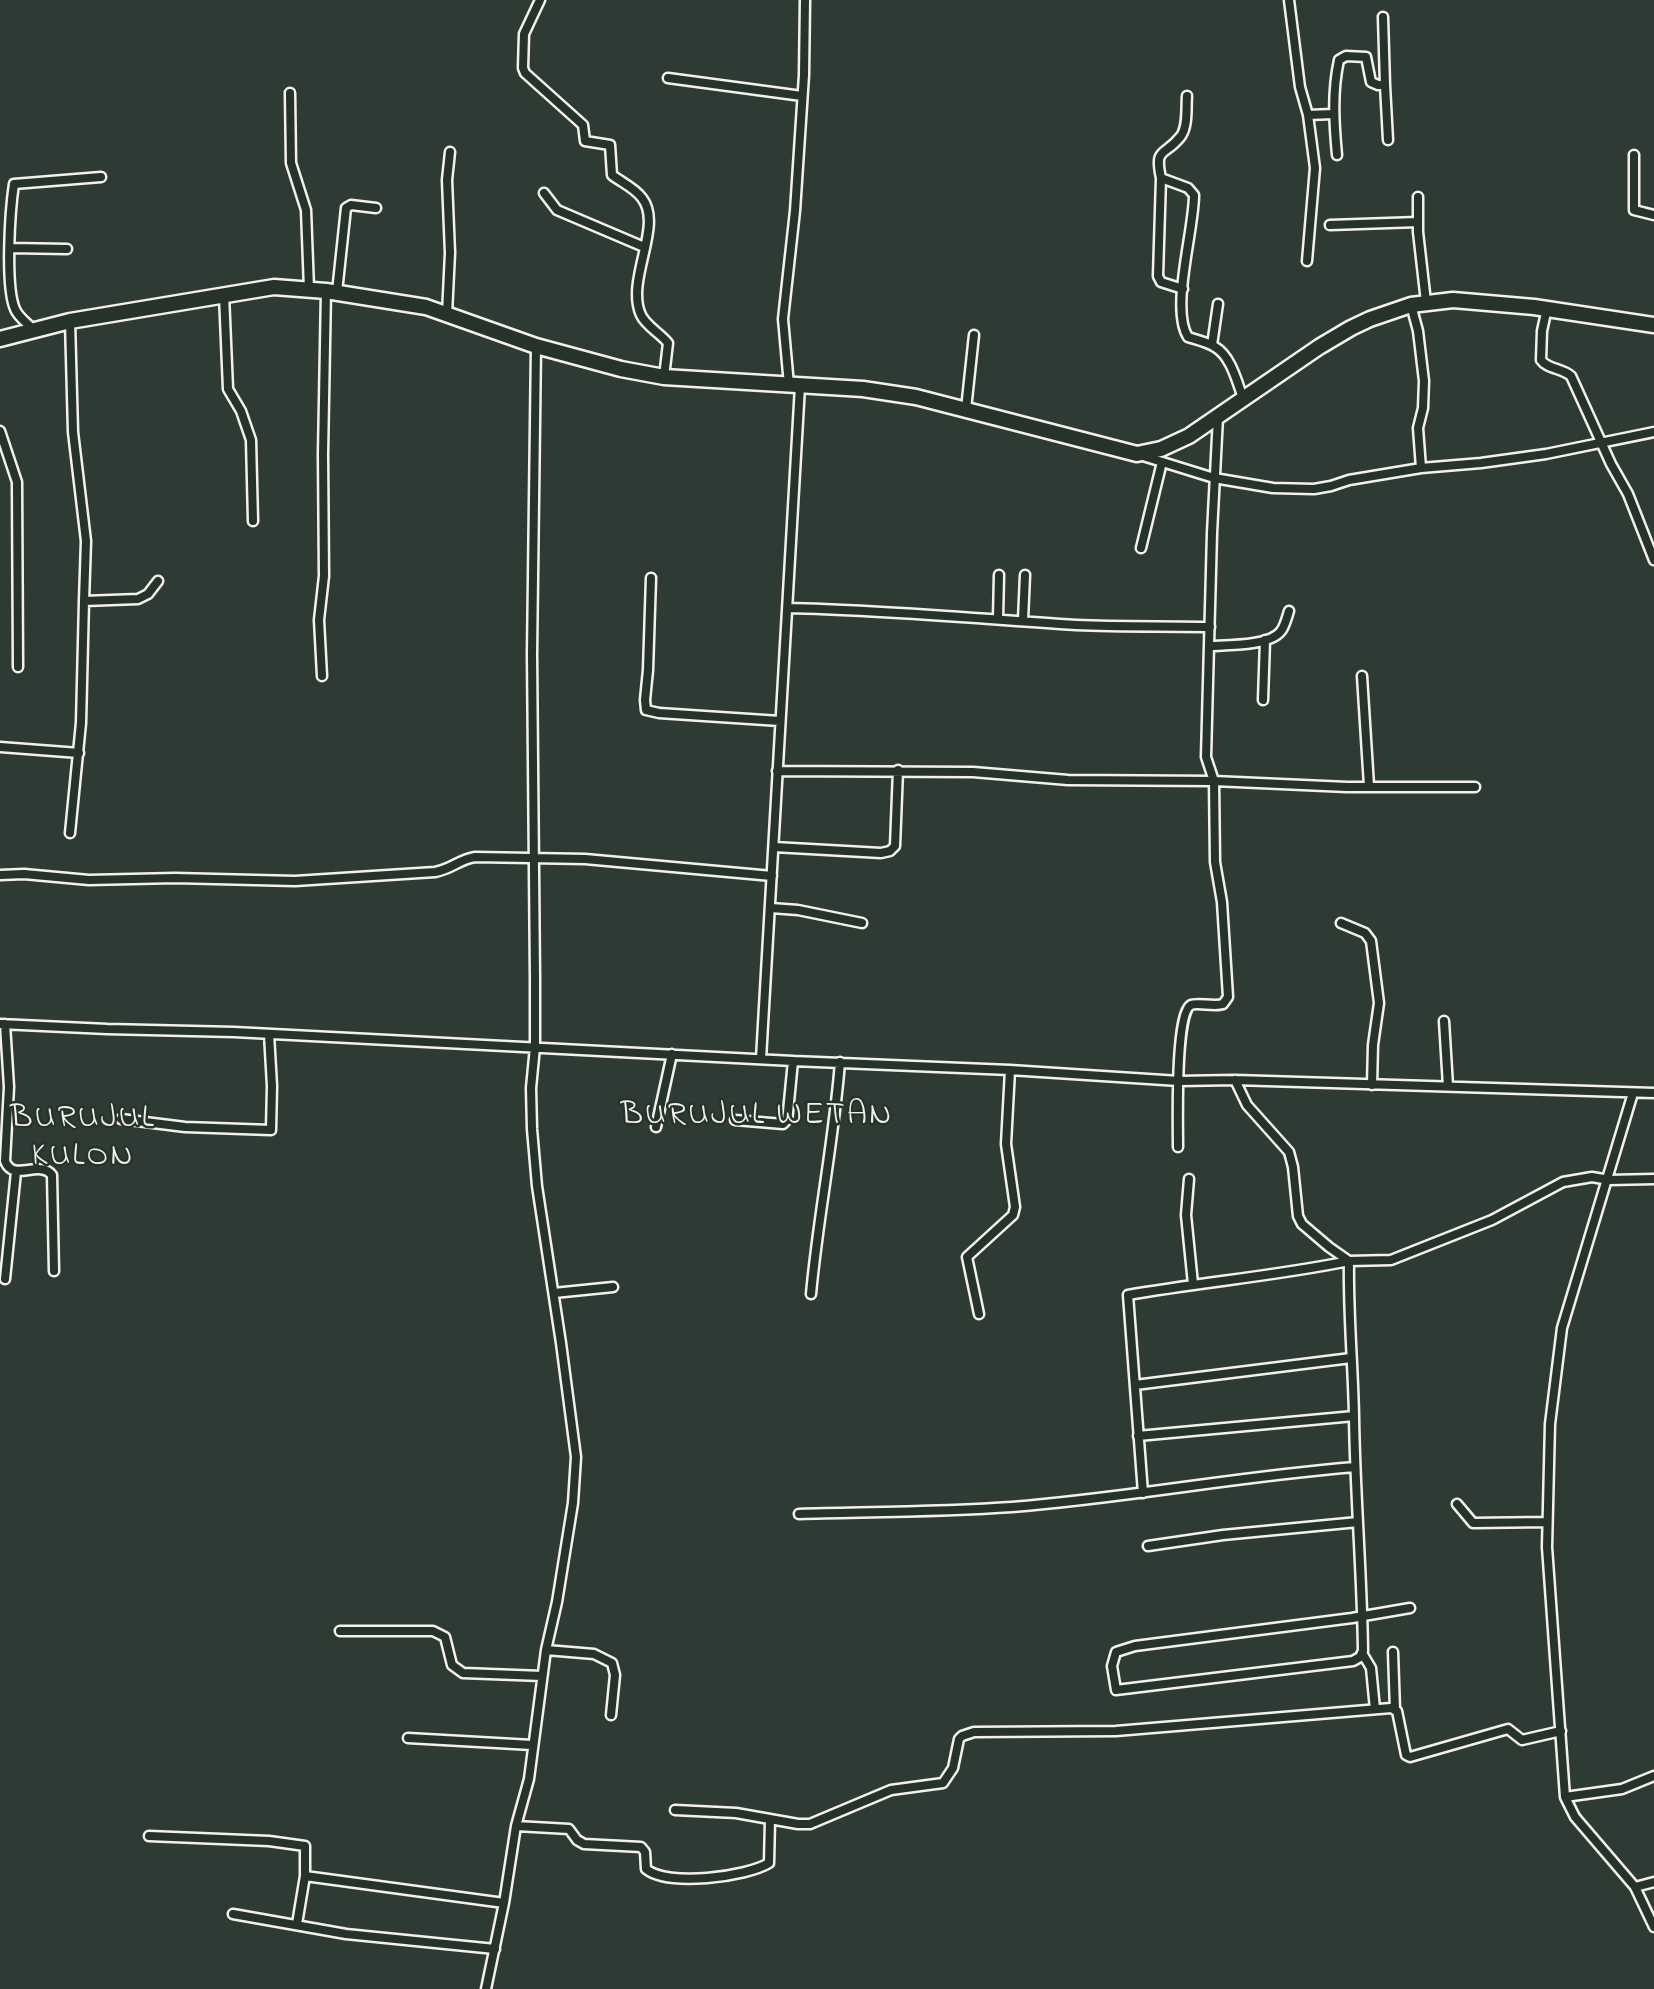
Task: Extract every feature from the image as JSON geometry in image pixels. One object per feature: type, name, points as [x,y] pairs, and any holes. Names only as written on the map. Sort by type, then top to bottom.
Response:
[{"type":"highway","points":[[0,339],[70,321],[274,287],[332,291],[426,307],[536,346],[621,369],[664,377],[892,393],[965,409],[1137,454],[1176,444],[1351,328],[1411,305],[1453,300],[1547,308],[1654,325]]},
{"type":"street","points":[[540,0],[527,26],[523,42],[524,71],[583,125],[585,141],[610,145],[611,175],[639,194],[649,212],[638,301],[641,315],[667,343],[664,377]]},
{"type":"street","points":[[761,1059],[788,608],[795,386],[783,319],[796,211],[805,0]]},
{"type":"street","points":[[1289,0],[1300,87],[1308,115],[1315,168],[1307,261]]},
{"type":"street","points":[[1383,17],[1388,139]]},
{"type":"street","points":[[1337,155],[1333,114],[1335,77],[1342,57],[1366,57],[1371,82],[1385,85]]},
{"type":"street","points":[[668,78],[802,96]]},
{"type":"street","points":[[290,93],[291,163],[306,209],[309,289]]},
{"type":"street","points":[[1183,289],[1161,282],[1158,276],[1161,178],[1157,163],[1159,155],[1181,135],[1185,123],[1187,96]]},
{"type":"street","points":[[1308,115],[1333,114]]},
{"type":"street","points":[[447,314],[450,253],[447,180],[450,152]]},
{"type":"street","points":[[1634,155],[1633,208],[1637,212],[1654,215]]},
{"type":"street","points":[[33,329],[15,309],[10,248],[14,184],[101,177]]},
{"type":"street","points":[[1161,178],[1188,188],[1194,195],[1183,289],[1183,330],[1188,337],[1221,351],[1243,398]]},
{"type":"street","points":[[544,193],[557,210],[644,247]]},
{"type":"street","points":[[1418,197],[1426,302]]},
{"type":"street","points":[[322,676],[319,620],[324,576],[323,454],[332,291],[345,208],[351,205],[376,208]]},
{"type":"street","points":[[1330,225],[1418,222]]},
{"type":"street","points":[[10,248],[67,249]]},
{"type":"street","points":[[224,295],[228,389],[241,411],[251,440],[253,521]]},
{"type":"street","points":[[1212,345],[1217,304]]},
{"type":"street","points":[[1411,305],[1418,331],[1424,381],[1423,408],[1418,428],[1421,468]]},
{"type":"street","points":[[1547,308],[1542,331],[1541,360],[1571,376],[1628,494],[1654,560]]},
{"type":"street","points":[[70,321],[73,432],[86,541],[79,753],[70,833]]},
{"type":"street","points":[[965,409],[974,335]]},
{"type":"street","points":[[497,1989],[486,1989],[504,1903],[516,1826],[525,1798],[541,1676],[557,1602],[573,1503],[576,1457],[537,1186],[531,1088],[535,1048],[532,654],[536,346]]},
{"type":"street","points":[[1178,1147],[1179,1045],[1185,1012],[1190,1005],[1223,1004],[1228,997],[1222,902],[1215,862],[1214,781],[1206,757],[1218,417]]},
{"type":"street","points":[[0,431],[17,482],[18,667]]},
{"type":"street","points":[[1137,454],[1214,478],[1273,488],[1314,489],[1421,468],[1546,454],[1654,432]]},
{"type":"street","points":[[1141,548],[1162,462]]},
{"type":"street","points":[[998,618],[999,575]]},
{"type":"street","points":[[1023,620],[1025,575]]},
{"type":"street","points":[[651,578],[646,710],[780,721]]},
{"type":"street","points":[[84,601],[138,600],[148,594],[158,581]]},
{"type":"street","points":[[788,608],[910,613],[968,619],[998,618],[1078,625],[1210,627]]},
{"type":"street","points":[[1210,646],[1265,640],[1281,631],[1289,611]]},
{"type":"street","points":[[1263,700],[1265,640]]},
{"type":"street","points":[[1362,676],[1369,786]]},
{"type":"street","points":[[0,747],[79,753]]},
{"type":"street","points":[[777,771],[898,770],[973,772],[1068,780],[1475,787]]},
{"type":"street","points":[[774,847],[881,853],[892,850],[895,846],[898,770]]},
{"type":"street","points":[[0,875],[24,874],[89,880],[174,878],[295,881],[435,872],[449,870],[470,858],[534,858],[584,859],[772,876]]},
{"type":"street","points":[[771,908],[798,910],[862,923]]},
{"type":"street","points":[[1341,923],[1365,933],[1371,942],[1379,1003],[1373,1045],[1372,1085]]},
{"type":"street","points":[[1444,1021],[1448,1086]]},
{"type":"street","points":[[54,1271],[52,1175],[44,1169],[16,1172],[10,1169],[5,1161],[9,1087],[3,1024],[269,1034],[1010,1070],[1179,1081],[1235,1080],[1654,1093]]},
{"type":"street","points":[[121,1119],[185,1127],[271,1130],[269,1034]]},
{"type":"street","points":[[656,1127],[672,1054]]},
{"type":"street","points":[[734,1120],[777,1126],[787,1120],[793,1061]]},
{"type":"street","points":[[811,1294],[840,1062]]},
{"type":"street","points":[[978,1314],[968,1257],[1013,1215],[1016,1207],[1006,1144],[1010,1070]]},
{"type":"street","points":[[1235,1080],[1247,1105],[1289,1152],[1298,1216],[1302,1224],[1349,1261]]},
{"type":"street","points":[[1633,1093],[1562,1328],[1550,1424],[1547,1547],[1565,1797],[1575,1817],[1635,1887],[1654,1927]]},
{"type":"street","points":[[5,1279],[16,1172]]},
{"type":"street","points":[[1143,1493],[1128,1295],[1193,1284],[1233,1281],[1349,1261],[1391,1260],[1492,1220],[1563,1182],[1588,1177],[1654,1179]]},
{"type":"street","points":[[1189,1180],[1186,1215],[1193,1284]]},
{"type":"street","points":[[1349,1261],[1348,1307],[1362,1653],[1371,1668],[1375,1709]]},
{"type":"street","points":[[554,1293],[613,1287]]},
{"type":"street","points":[[1135,1385],[1351,1358]]},
{"type":"street","points":[[1138,1436],[1354,1416]]},
{"type":"street","points":[[799,1514],[1010,1507],[1355,1467]]},
{"type":"street","points":[[1457,1504],[1473,1523],[1547,1522]]},
{"type":"street","points":[[1148,1546],[1358,1522]]},
{"type":"street","points":[[1362,1653],[1353,1661],[1116,1690],[1112,1665],[1115,1652],[1135,1646],[1410,1608]]},
{"type":"street","points":[[340,1630],[440,1633],[445,1637],[452,1665],[463,1673],[541,1676]]},
{"type":"street","points":[[546,1650],[594,1654],[611,1663],[615,1675],[611,1715]]},
{"type":"street","points":[[1393,1652],[1395,1710],[1406,1755],[1409,1757],[1508,1729],[1522,1740],[1561,1731]]},
{"type":"street","points":[[675,1810],[736,1813],[810,1824],[891,1790],[943,1783],[953,1768],[959,1739],[968,1733],[1116,1731],[1375,1709],[1395,1710]]},
{"type":"street","points":[[408,1738],[532,1745]]},
{"type":"street","points":[[1565,1797],[1622,1789],[1654,1776]]},
{"type":"street","points":[[516,1826],[569,1829],[577,1840],[584,1844],[641,1847],[645,1852],[646,1869],[649,1872],[680,1878],[706,1878],[737,1874],[769,1863],[770,1819]]},
{"type":"street","points":[[149,1836],[270,1841],[305,1846],[305,1876],[297,1924]]},
{"type":"street","points":[[305,1876],[504,1903]]},
{"type":"street","points":[[1635,1887],[1654,1882]]},
{"type":"street","points":[[233,1914],[346,1934],[495,1950]]},
{"type":"district","name":"BURUJUL WETAN","points":[[757,1118]]},
{"type":"district","name":"BURUJUL KULON","points":[[83,1140]]}]
